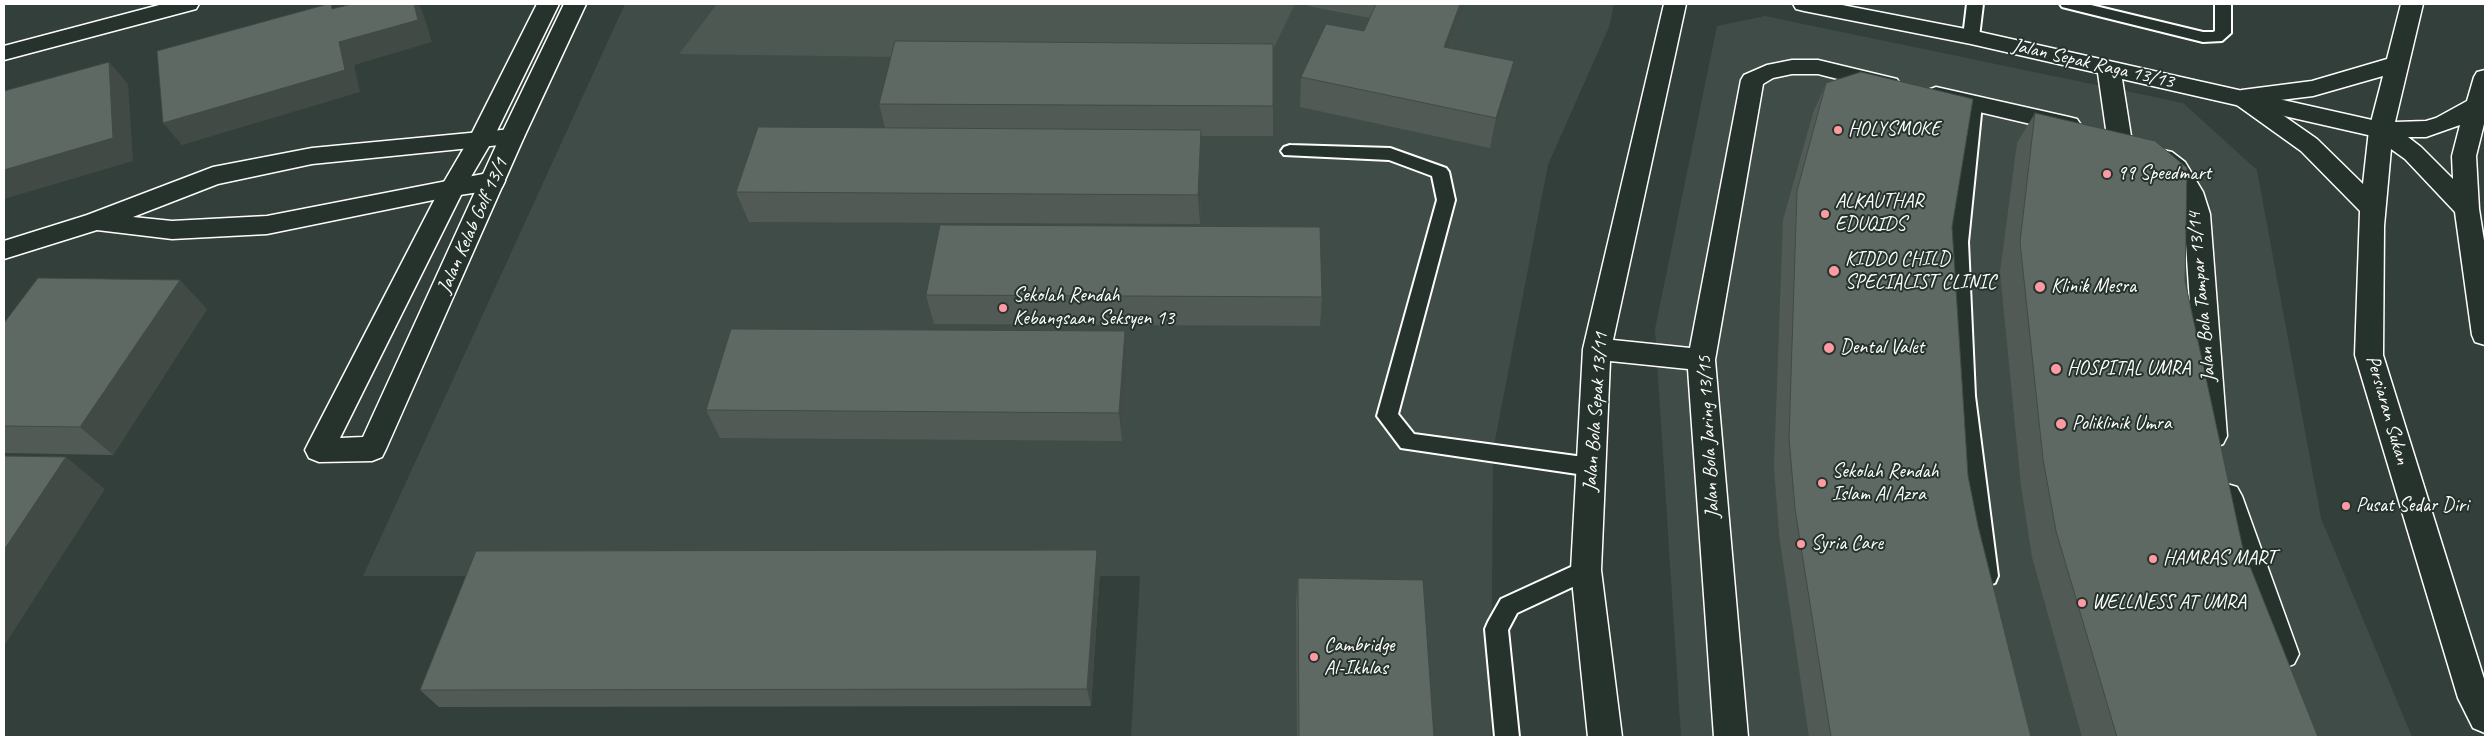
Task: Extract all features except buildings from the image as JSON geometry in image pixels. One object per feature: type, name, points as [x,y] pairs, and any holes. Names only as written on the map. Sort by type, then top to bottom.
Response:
[{"type":"street","points":[[4,53],[188,4]]},
{"type":"street","points":[[453,187],[480,141],[548,4]]},
{"type":"street","name":"Jalan Kelab Golf 13/1","points":[[453,187],[319,450],[372,449],[512,137],[575,4]]},
{"type":"street","name":"Jalan Bola Sepak 13/11","points":[[1604,737],[1586,570],[1597,349],[1675,4]]},
{"type":"street","name":"Jalan Sepak Raga 13/13","points":[[1804,4],[1971,37],[2381,130]]},
{"type":"street","name":"Persiaran Sukan","points":[[2412,4],[2381,130],[2373,209],[2369,355],[2474,698],[2485,717]]},
{"type":"street","points":[[2242,98],[2313,88],[2398,64]]},
{"type":"street","name":"Jalan Bola Tampar 13/14","points":[[1752,80],[1767,72],[1792,67],[1818,67],[2119,136],[2153,150],[2176,168],[2190,192],[2197,214],[2217,470],[2293,681]]},
{"type":"street","points":[[2109,68],[2119,136]]},
{"type":"street","points":[[2485,77],[2464,156],[2467,209],[2485,335]]},
{"type":"street","name":"Jalan Bola Jaring 13/15","points":[[1731,737],[1701,360],[1752,80]]},
{"type":"street","points":[[2242,98],[2309,145],[2373,209]]},
{"type":"street","points":[[2381,130],[2426,130],[2444,124],[2476,106]]},
{"type":"street","points":[[2381,130],[2413,152],[2467,209]]},
{"type":"street","points":[[4,250],[96,221],[213,176],[312,156],[512,137]]},
{"type":"street","points":[[96,221],[172,230],[267,225],[453,187],[493,182]]},
{"type":"street","points":[[1597,349],[1701,360]]},
{"type":"lane","points":[[1971,37],[1975,4]]},
{"type":"lane","points":[[2068,4],[2203,37],[2216,37],[2223,33],[2224,4]]},
{"type":"lane","points":[[1974,104],[1959,242],[1960,283],[1964,396],[1989,591]]},
{"type":"lane","points":[[1290,151],[1390,154],[1440,172],[1446,200],[1387,416],[1408,442],[1592,467]]},
{"type":"lane","points":[[1507,737],[1496,629],[1509,606],[1586,570]]},
{"type":"shaded area","name":"Sekolah Rendah Kebangsaan Seksyen 13","points":[[625,4],[1614,4],[1609,27],[1548,165],[1493,451],[1491,737],[1131,737],[1140,576],[363,576]]},
{"type":"shaded area","points":[[717,4],[1295,4],[1267,62],[679,54]]},
{"type":"shaded area","points":[[1765,16],[2183,103],[2257,170],[2321,518],[2412,737],[1681,737],[1655,329],[1717,26]]},
{"type":"place","name":"HOLYSMOKE","points":[[1838,130]]},
{"type":"place","name":"99 Speedmart","points":[[2107,174]]},
{"type":"place","name":"ALKAUTHAR EDUQIDS","points":[[1825,214]]},
{"type":"place","name":"KIDDO CHILD SPECIALIST CLINIC","points":[[1834,271]]},
{"type":"place","name":"Klinik Mesra","points":[[2040,287]]},
{"type":"place","name":"Sekolah Rendah Kebangsaan Seksyen 13","points":[[1003,308]]},
{"type":"place","name":"Dental Valet","points":[[1829,348]]},
{"type":"place","name":"HOSPITAL UMRA","points":[[2056,369]]},
{"type":"place","name":"Poliklinik Umra","points":[[2061,424]]},
{"type":"place","name":"Sekolah Rendah Islam Al Azra","points":[[1822,483]]},
{"type":"place","name":"Pusat Sedar Diri","points":[[2346,506]]},
{"type":"place","name":"Syria Care","points":[[1801,544]]},
{"type":"place","name":"HAMRAS MART","points":[[2153,559]]},
{"type":"place","name":"WELLNESS AT UMRA","points":[[2082,603]]},
{"type":"place","name":"Cambridge Al-Ikhlas","points":[[1314,657]]}]
